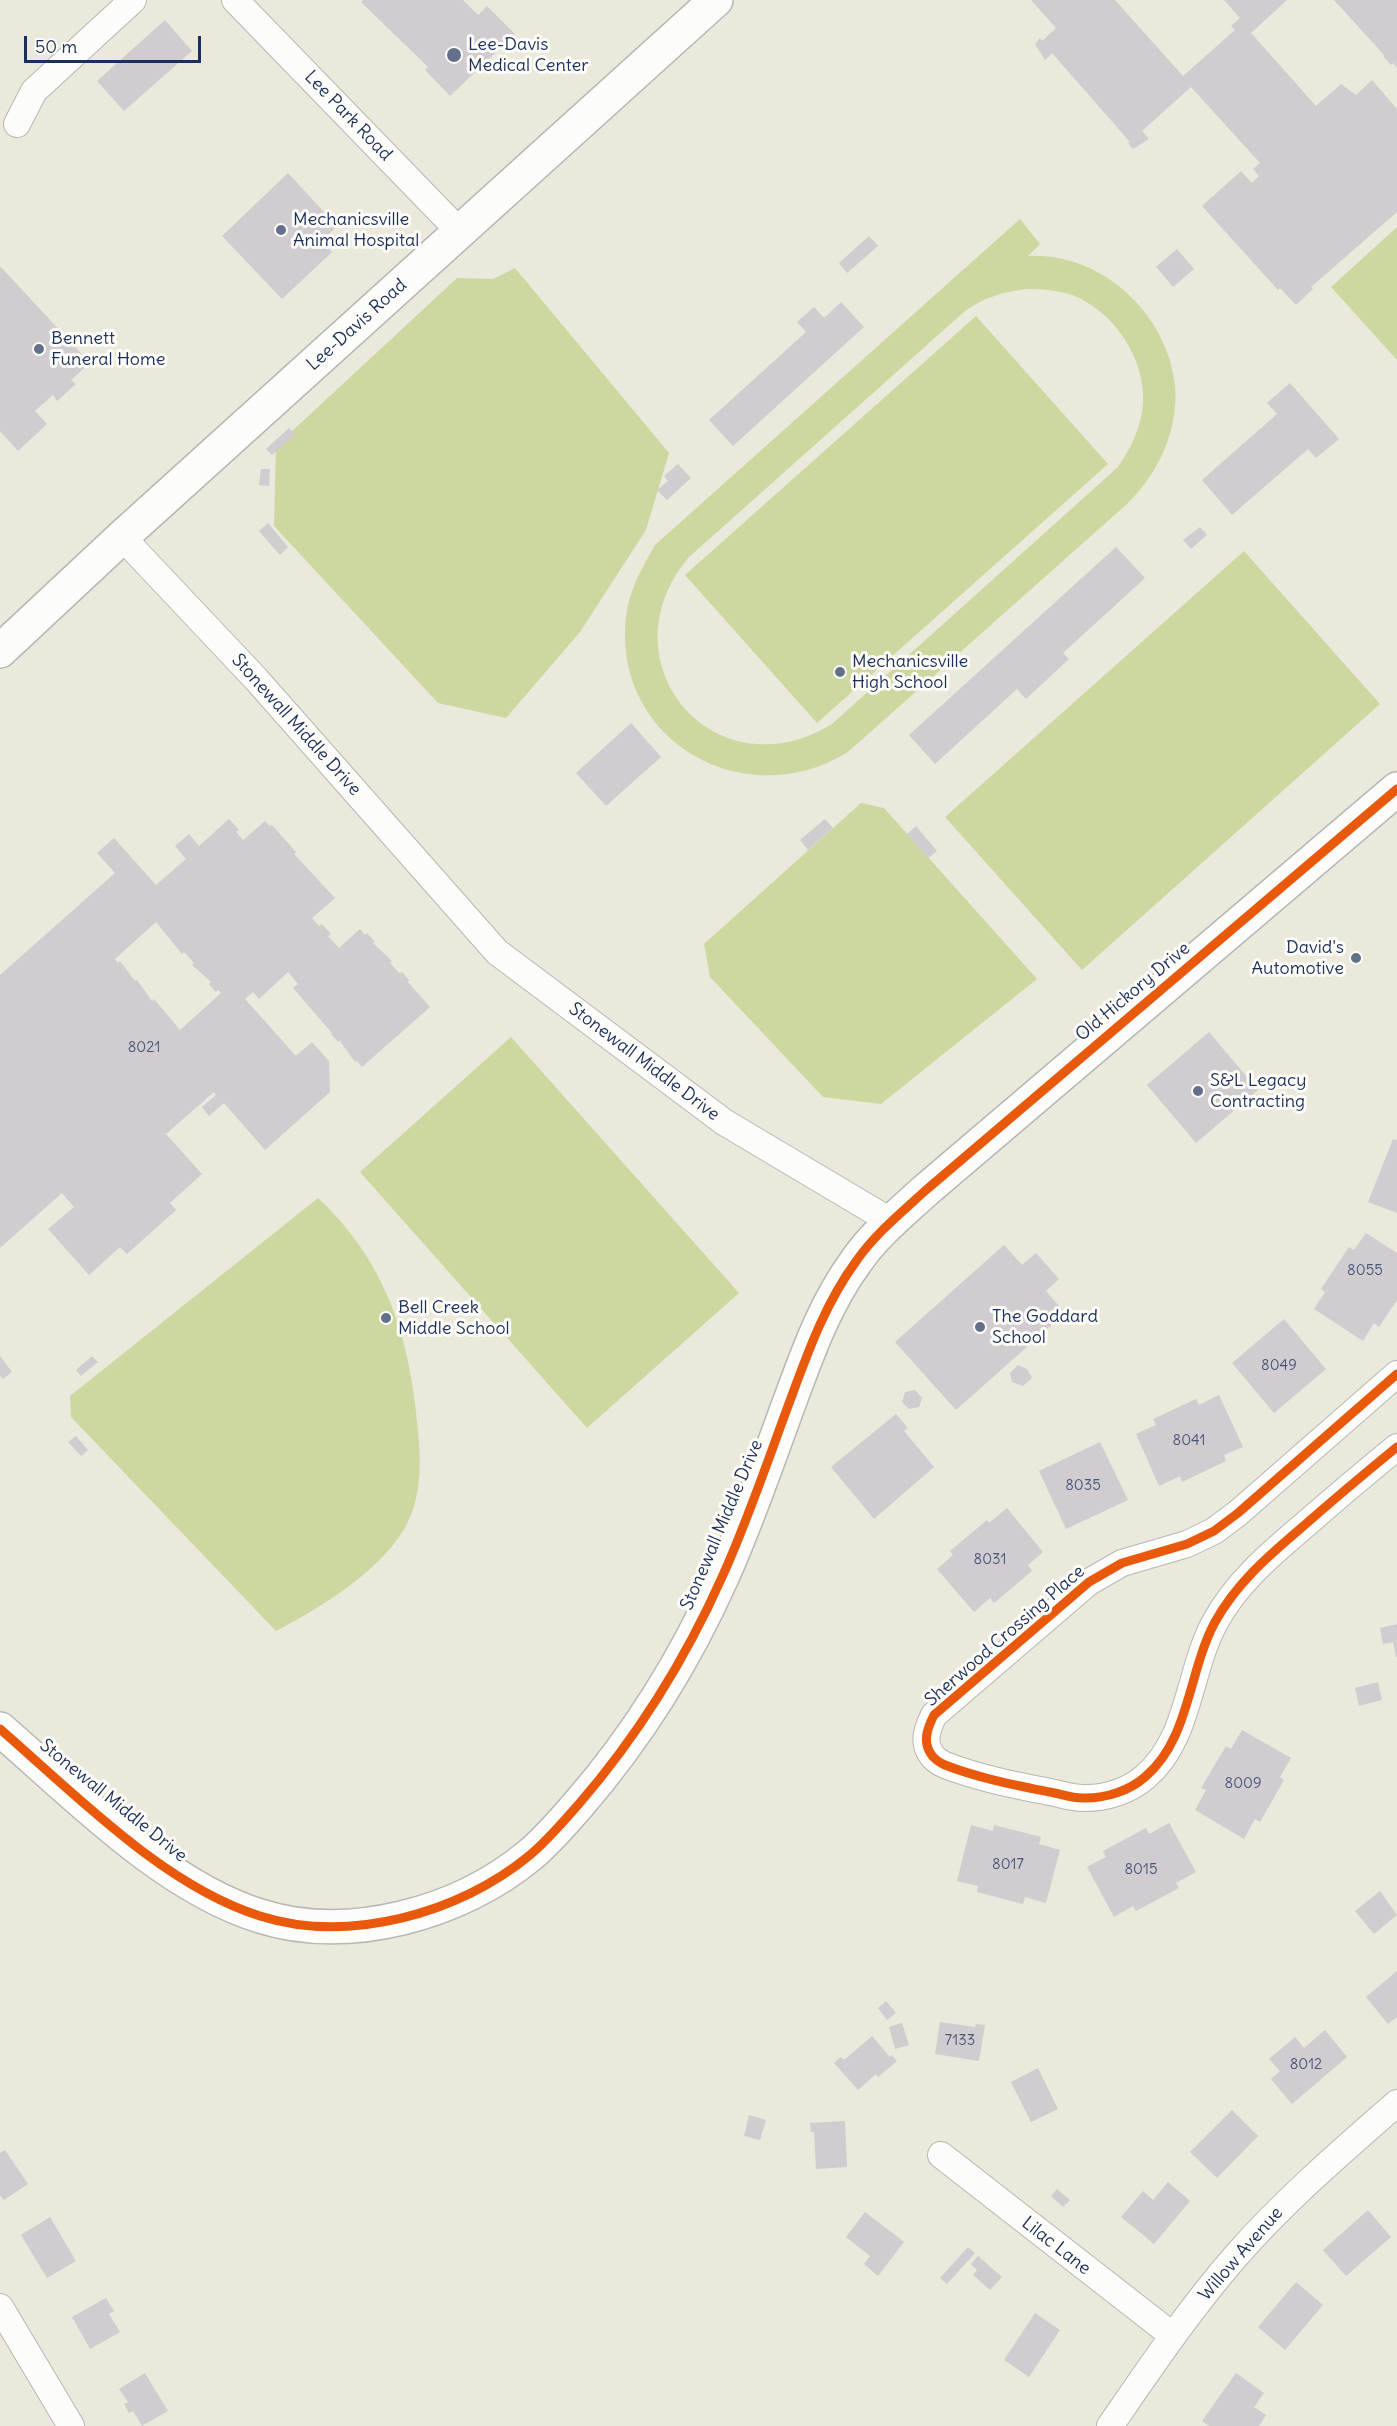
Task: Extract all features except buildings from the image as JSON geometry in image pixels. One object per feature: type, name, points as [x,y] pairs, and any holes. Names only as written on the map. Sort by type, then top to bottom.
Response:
[{"type":"street","points":[[17,124],[34,91],[133,0]]},
{"type":"street","name":"Lee Park Road","points":[[236,0],[460,232]]},
{"type":"street","name":"Lee-Davis Road","points":[[0,651],[122,537],[716,0]]},
{"type":"street","name":"Stonewall Middle Drive","points":[[0,1729],[139,1849],[180,1878],[224,1902],[261,1916],[302,1924],[354,1926],[396,1920],[436,1908],[494,1880],[530,1855],[560,1825],[622,1750],[653,1702],[694,1634],[723,1575],[814,1334],[834,1294],[859,1256],[892,1222],[724,1122],[497,952],[301,729],[122,537]]},
{"type":"street","name":"Old Hickory Drive","points":[[892,1222],[987,1136],[1397,789]]},
{"type":"street","name":"Sherwood Crossing Place","points":[[1397,1374],[1238,1513],[1214,1531],[1187,1544],[1122,1563],[1089,1582],[934,1715],[927,1729],[927,1743],[931,1754],[943,1764],[993,1779],[1083,1798],[1101,1797],[1123,1791],[1143,1779],[1156,1767],[1169,1748],[1188,1702],[1210,1634],[1234,1592],[1258,1565],[1397,1447]]},
{"type":"street","name":"Willow Avenue","points":[[1110,2426],[1172,2335],[1235,2257],[1293,2195],[1397,2103]]},
{"type":"street","name":"Lilac Lane","points":[[941,2155],[1172,2335]]},
{"type":"street","points":[[0,2307],[71,2426]]},
{"type":"green space","points":[[1020,219],[1040,244],[1028,256],[1055,257],[1081,264],[1104,276],[1126,292],[1144,311],[1159,334],[1169,359],[1175,385],[1174,418],[1170,435],[1157,465],[1138,492],[848,752],[808,770],[768,775],[729,770],[693,755],[663,731],[640,699],[627,661],[626,617],[633,588],[655,545]],"holes":[[[1026,289],[1066,293],[1087,302],[1114,325],[1133,354],[1143,387],[1142,413],[1135,437],[1118,467],[832,724],[788,742],[748,743],[712,731],[684,707],[665,675],[658,638],[665,598],[688,558],[965,311],[994,296]]]},
{"type":"green space","points":[[1397,227],[1397,360],[1331,287]]},
{"type":"green space","points":[[515,268],[669,453],[646,530],[580,632],[506,718],[438,703],[274,526],[276,446],[457,278],[493,279]]},
{"type":"green space","points":[[976,316],[1108,464],[817,723],[685,575]]},
{"type":"green space","points":[[1244,551],[1380,704],[1082,970],[945,817]]},
{"type":"green space","points":[[861,803],[884,808],[1037,979],[881,1104],[823,1097],[710,977],[704,944]]},
{"type":"green space","points":[[511,1037],[739,1293],[587,1428],[360,1172]]},
{"type":"green space","points":[[318,1198],[342,1223],[362,1249],[391,1304],[409,1364],[419,1443],[419,1482],[414,1507],[403,1531],[378,1562],[328,1601],[276,1631],[71,1417],[70,1396]]},
{"type":"cycle path","points":[[0,1729],[90,1809],[155,1861],[224,1902],[260,1916],[294,1924],[329,1927],[365,1925],[437,1908],[502,1876],[536,1850],[600,1779],[640,1724],[677,1665],[709,1605],[732,1553],[819,1326],[836,1292],[864,1250],[926,1190],[1397,789]]},
{"type":"cycle path","points":[[1397,1374],[1238,1513],[1214,1531],[1187,1544],[1122,1563],[1089,1582],[934,1715],[926,1739],[932,1756],[943,1764],[970,1774],[1077,1798],[1109,1795],[1139,1782],[1160,1761],[1171,1744],[1187,1704],[1206,1641],[1232,1595],[1276,1550],[1397,1447]]},
{"type":"place","name":"Lee-Davis Medical Center","points":[[454,55]]},
{"type":"place","name":"Mechanicsville Animal Hospital","points":[[281,230]]},
{"type":"place","name":"Bennett Funeral Home","points":[[39,349]]},
{"type":"place","name":"Mechanicsville High School","points":[[840,672]]},
{"type":"place","name":"David's Automotive","points":[[1356,958]]},
{"type":"place","name":"S&L Legacy Contracting","points":[[1198,1091]]},
{"type":"place","name":"Bell Creek Middle School","points":[[386,1318]]},
{"type":"place","name":"The Goddard School","points":[[980,1327]]}]
